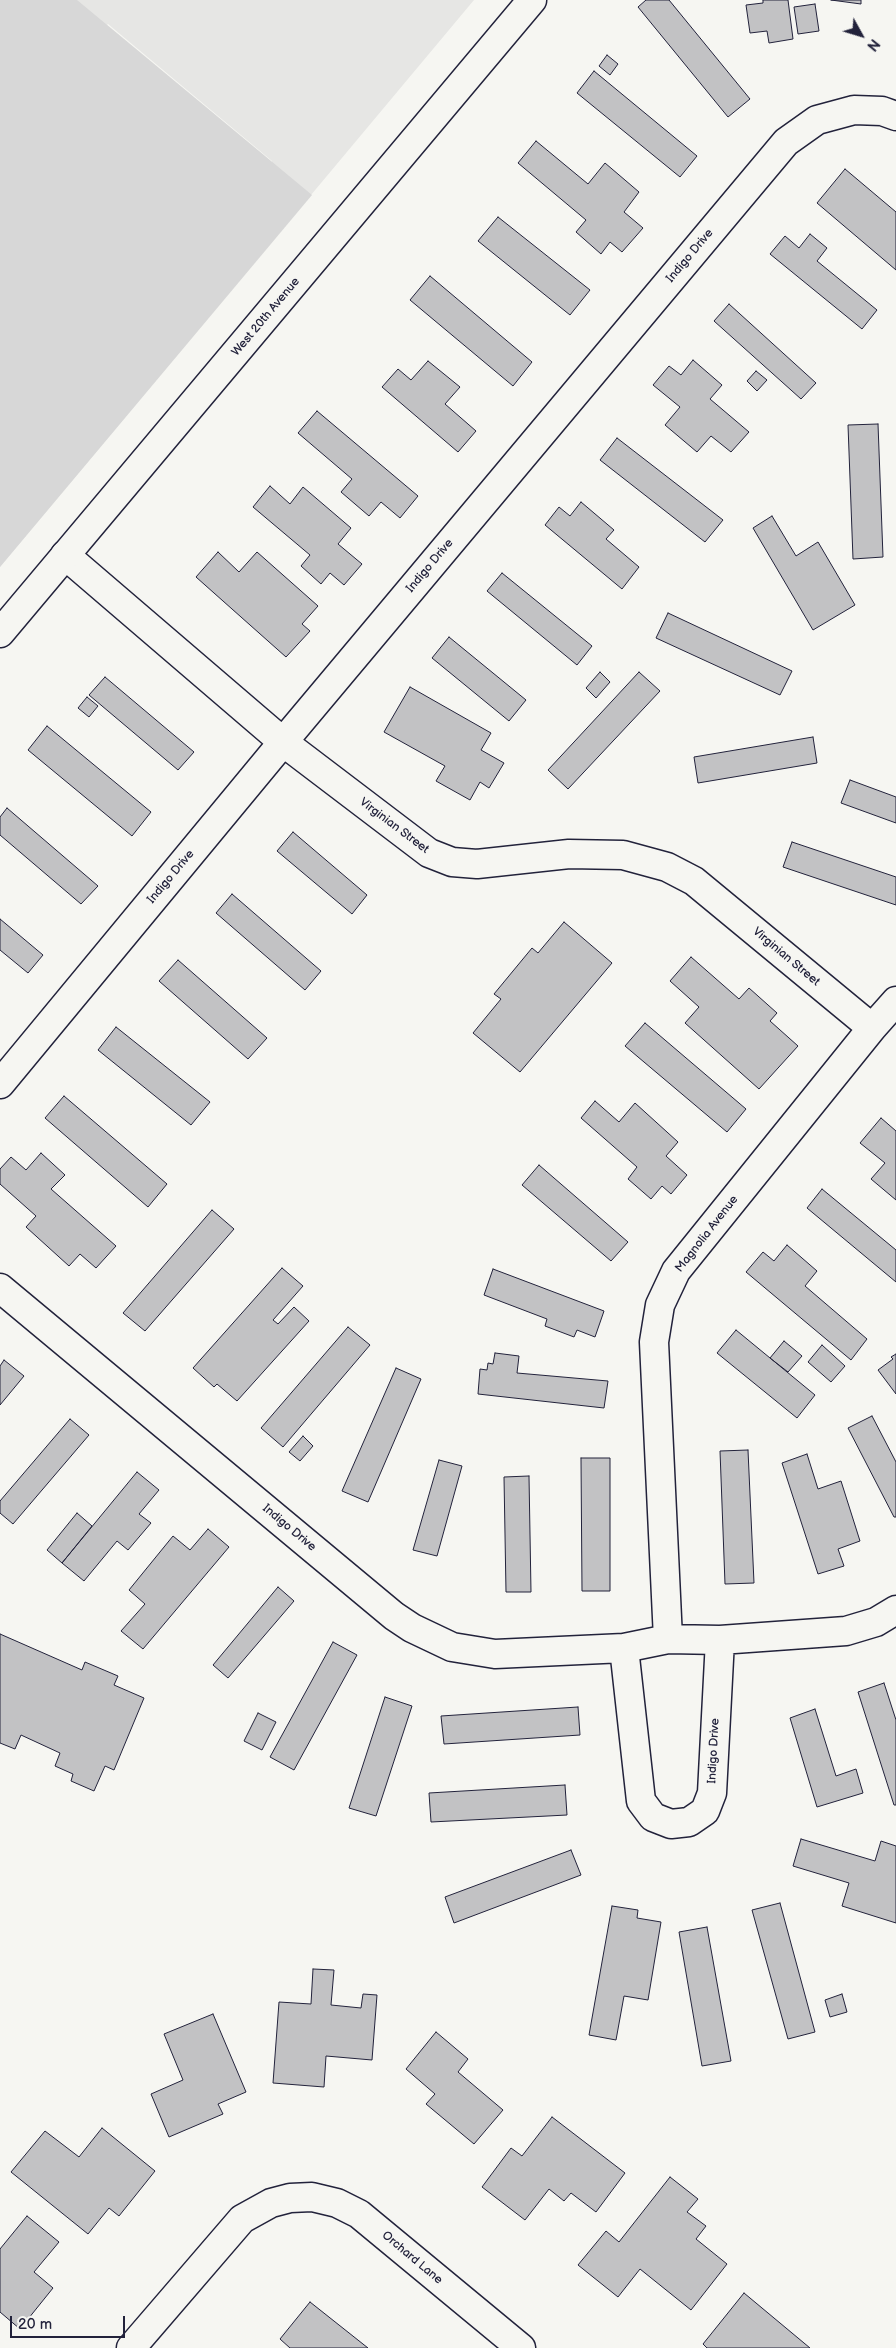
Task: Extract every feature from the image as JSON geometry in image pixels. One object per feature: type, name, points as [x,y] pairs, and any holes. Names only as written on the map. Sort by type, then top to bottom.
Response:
[{"type":"street","name":"West 20th Avenue","points":[[0,632],[532,0]]},
{"type":"street","name":"Indigo Drive","points":[[0,1084],[283,742],[786,142],[817,120],[854,110],[882,111],[896,116]]},
{"type":"street","name":"Virginian Street","points":[[65,555],[283,742],[429,853],[452,862],[477,864],[569,854],[623,855],[667,867],[694,881],[872,1028]]},
{"type":"street","name":"Magnolia Avenue","points":[[668,1638],[654,1342],[660,1304],[676,1271],[872,1028],[896,1002]]},
{"type":"street","name":"Indigo Drive","points":[[0,1288],[412,1628],[452,1647],[495,1654],[624,1648],[668,1638],[720,1640],[846,1631],[876,1622],[896,1610]]},
{"type":"street","name":"Indigo Drive","points":[[624,1648],[641,1801],[653,1817],[671,1824],[689,1822],[704,1810],[712,1792],[720,1640]]},
{"type":"street","name":"Orchard Lane","points":[[131,2348],[242,2219],[271,2203],[290,2198],[312,2197],[337,2202],[359,2214],[521,2348]]},
{"type":"shaded area","points":[[0,0],[474,0],[0,567]],"holes":[[[108,24],[272,162],[107,25]]]},
{"type":"shaded area","points":[[0,0],[77,0],[312,195],[0,567]]},
{"type":"building","points":[[646,0],[669,0],[750,99],[728,117],[638,7]]},
{"type":"building","points":[[763,0],[788,0],[793,39],[769,43],[767,31],[750,33],[746,5],[763,3]]},
{"type":"building","points":[[831,0],[861,0],[861,4]]},
{"type":"building","points":[[815,4],[819,31],[798,34],[794,7]]},
{"type":"building","points":[[607,55],[618,64],[610,75],[599,66]]},
{"type":"building","points":[[594,71],[697,156],[680,177],[577,93]]},
{"type":"building","points":[[536,141],[588,184],[605,163],[639,192],[624,212],[643,228],[622,252],[610,242],[601,254],[576,232],[586,220],[518,163]]},
{"type":"building","points":[[845,169],[896,212],[896,270],[817,203]]},
{"type":"building","points":[[498,217],[590,290],[570,315],[478,241]]},
{"type":"building","points":[[810,234],[827,248],[817,261],[877,310],[862,329],[770,254],[785,236],[799,248]]},
{"type":"building","points":[[430,276],[532,362],[513,386],[410,300]]},
{"type":"building","points":[[729,304],[816,383],[801,399],[714,321]]},
{"type":"building","points":[[693,360],[722,385],[710,399],[749,432],[731,452],[711,436],[697,452],[665,425],[680,407],[653,385],[669,366],[681,375]]},
{"type":"building","points":[[428,361],[460,387],[445,404],[476,431],[458,452],[382,387],[398,369],[411,380]]},
{"type":"building","points":[[756,371],[767,380],[757,391],[747,381]]},
{"type":"building","points":[[317,411],[418,496],[400,518],[381,502],[369,516],[341,492],[352,479],[298,433]]},
{"type":"building","points":[[878,424],[883,557],[853,559],[848,425]]},
{"type":"building","points":[[617,438],[723,520],[705,542],[600,460]]},
{"type":"building","points":[[270,486],[290,504],[303,487],[351,528],[338,544],[362,564],[344,585],[330,573],[321,584],[301,566],[310,555],[253,507]]},
{"type":"building","points":[[581,502],[614,530],[606,539],[639,567],[622,589],[545,525],[559,507],[570,516]]},
{"type":"building","points":[[772,516],[796,556],[818,542],[855,605],[813,630],[753,528]]},
{"type":"building","points":[[218,552],[239,572],[257,552],[318,606],[302,624],[310,631],[286,657],[196,577]]},
{"type":"building","points":[[502,573],[592,646],[577,665],[487,591]]},
{"type":"building","points":[[668,613],[792,671],[780,695],[656,638]]},
{"type":"building","points":[[449,637],[526,700],[509,721],[432,658]]},
{"type":"building","points":[[600,672],[610,682],[596,698],[586,688]]},
{"type":"building","points":[[639,672],[660,691],[568,789],[548,770]]},
{"type":"building","points":[[105,677],[194,752],[178,770],[89,695]]},
{"type":"building","points":[[410,687],[491,733],[481,750],[504,763],[489,788],[480,782],[470,800],[436,781],[445,766],[384,732]]},
{"type":"building","points":[[87,697],[98,706],[89,717],[78,708]]},
{"type":"building","points":[[47,726],[151,812],[132,836],[28,750]]},
{"type":"building","points":[[813,737],[817,763],[698,783],[694,757]]},
{"type":"building","points":[[850,780],[896,797],[896,823],[841,803]]},
{"type":"building","points":[[7,808],[98,886],[81,904],[0,835],[0,817]]},
{"type":"building","points":[[293,832],[367,895],[352,914],[277,851]]},
{"type":"building","points":[[792,842],[896,877],[896,905],[783,867]]},
{"type":"building","points":[[232,894],[321,971],[305,990],[216,913]]},
{"type":"building","points":[[0,919],[43,955],[28,973],[0,950]]},
{"type":"building","points":[[564,922],[612,963],[520,1072],[473,1033],[501,999],[494,994],[532,948],[538,953]]},
{"type":"building","points":[[691,957],[739,999],[749,988],[777,1013],[770,1021],[798,1046],[759,1089],[685,1023],[699,1007],[670,981]]},
{"type":"building","points":[[178,960],[267,1038],[248,1059],[159,981]]},
{"type":"building","points":[[645,1023],[746,1109],[727,1132],[625,1046]]},
{"type":"building","points":[[116,1027],[210,1102],[191,1125],[98,1050]]},
{"type":"building","points":[[64,1096],[167,1184],[148,1207],[45,1118]]},
{"type":"building","points":[[595,1101],[619,1122],[635,1103],[678,1142],[666,1156],[687,1175],[671,1194],[662,1186],[651,1199],[628,1179],[637,1167],[581,1118]]},
{"type":"building","points":[[881,1118],[896,1131],[896,1200],[871,1179],[885,1163],[860,1143]]},
{"type":"building","points":[[41,1153],[65,1175],[51,1189],[116,1246],[96,1268],[80,1254],[69,1266],[26,1227],[36,1216],[0,1184],[0,1169],[11,1157],[26,1170]]},
{"type":"building","points":[[539,1165],[628,1242],[611,1261],[522,1185]]},
{"type":"building","points":[[822,1189],[896,1250],[896,1282],[807,1208]]},
{"type":"building","points":[[212,1210],[234,1229],[145,1331],[123,1313]]},
{"type":"building","points":[[787,1245],[817,1271],[805,1286],[867,1339],[851,1360],[746,1272],[763,1252],[774,1261]]},
{"type":"building","points":[[282,1268],[303,1286],[273,1320],[278,1324],[294,1307],[309,1321],[237,1401],[217,1384],[214,1387],[193,1368]]},
{"type":"building","points":[[493,1269],[604,1311],[595,1337],[577,1330],[574,1337],[545,1326],[547,1319],[484,1295]]},
{"type":"building","points":[[348,1327],[370,1345],[283,1447],[261,1428]]},
{"type":"building","points":[[736,1330],[815,1395],[797,1418],[717,1353]]},
{"type":"building","points":[[784,1341],[802,1356],[788,1372],[770,1358]]},
{"type":"building","points":[[822,1345],[845,1366],[831,1382],[808,1362]]},
{"type":"building","points":[[495,1353],[519,1356],[517,1373],[608,1381],[604,1408],[478,1394],[480,1369],[487,1370],[488,1363],[493,1364]]},
{"type":"building","points":[[896,1354],[896,1394],[878,1370],[893,1359],[891,1357]]},
{"type":"building","points":[[4,1360],[24,1376],[0,1405],[0,1366]]},
{"type":"building","points":[[396,1368],[421,1379],[368,1502],[342,1491]]},
{"type":"building","points":[[872,1416],[896,1462],[896,1517],[894,1517],[848,1428]]},
{"type":"building","points":[[70,1419],[89,1435],[13,1524],[0,1513],[0,1501]]},
{"type":"building","points":[[303,1436],[313,1446],[300,1461],[289,1452]]},
{"type":"building","points":[[748,1450],[754,1583],[725,1584],[720,1451]]},
{"type":"building","points":[[807,1454],[818,1489],[841,1481],[860,1541],[838,1549],[844,1566],[818,1574],[782,1463]]},
{"type":"building","points":[[581,1458],[610,1458],[610,1591],[582,1591]]},
{"type":"building","points":[[439,1460],[462,1466],[437,1556],[413,1550]]},
{"type":"building","points":[[137,1472],[159,1490],[139,1514],[151,1523],[128,1550],[117,1541],[84,1581],[62,1563]]},
{"type":"building","points":[[529,1476],[531,1592],[506,1592],[504,1477]]},
{"type":"building","points":[[77,1513],[92,1526],[62,1563],[47,1550]]},
{"type":"building","points":[[208,1529],[229,1547],[143,1649],[121,1631],[145,1604],[129,1590],[173,1536],[190,1550]]},
{"type":"building","points":[[278,1587],[294,1601],[228,1678],[213,1665]]},
{"type":"building","points":[[0,1634],[82,1670],[85,1662],[118,1676],[114,1685],[144,1698],[114,1770],[105,1766],[94,1791],[71,1781],[73,1774],[55,1766],[60,1753],[21,1735],[15,1749],[0,1743]]},
{"type":"building","points":[[333,1642],[357,1655],[294,1770],[270,1757]]},
{"type":"building","points":[[884,1683],[896,1720],[896,1805],[894,1805],[858,1692]]},
{"type":"building","points":[[385,1697],[412,1706],[376,1816],[349,1808]]},
{"type":"building","points":[[578,1707],[580,1735],[444,1744],[441,1716]]},
{"type":"building","points":[[815,1709],[836,1776],[856,1769],[863,1793],[817,1807],[790,1718]]},
{"type":"building","points":[[258,1713],[276,1722],[262,1750],[244,1741]]},
{"type":"building","points":[[565,1785],[567,1815],[431,1822],[429,1793]]},
{"type":"building","points":[[801,1839],[875,1861],[881,1841],[896,1846],[896,1923],[842,1906],[849,1883],[793,1866]]},
{"type":"building","points":[[571,1850],[581,1875],[454,1923],[445,1897]]},
{"type":"building","points":[[780,1903],[815,2032],[788,2039],[752,1910]]},
{"type":"building","points":[[612,1906],[638,1910],[637,1918],[661,1922],[648,2000],[624,1996],[616,2040],[589,2035]]},
{"type":"building","points":[[707,1927],[731,2061],[702,2066],[679,1932]]},
{"type":"building","points":[[313,1969],[334,1970],[331,2005],[361,2008],[363,1994],[377,1995],[372,2060],[326,2056],[324,2087],[273,2083],[279,2002],[311,2004]]},
{"type":"building","points":[[842,1994],[847,2012],[830,2017],[825,2000]]},
{"type":"building","points":[[213,2014],[246,2092],[218,2104],[223,2114],[169,2137],[151,2094],[183,2080],[164,2034]]},
{"type":"building","points":[[436,2032],[468,2059],[458,2072],[503,2110],[474,2144],[426,2104],[435,2094],[406,2069]]},
{"type":"building","points":[[552,2117],[625,2173],[596,2212],[571,2193],[564,2201],[549,2189],[525,2220],[482,2187],[511,2148],[522,2156]]},
{"type":"building","points":[[102,2128],[155,2171],[119,2216],[109,2208],[88,2234],[11,2172],[45,2131],[79,2157]]},
{"type":"building","points":[[670,2177],[698,2199],[687,2212],[706,2226],[696,2239],[727,2264],[691,2310],[640,2269],[618,2297],[578,2265],[606,2231],[619,2242]]},
{"type":"building","points":[[27,2216],[59,2242],[34,2272],[53,2288],[20,2329],[0,2312],[0,2249]]},
{"type":"building","points":[[744,2293],[810,2348],[707,2348],[703,2344]]},
{"type":"building","points":[[310,2302],[368,2348],[290,2348],[280,2339]]}]
